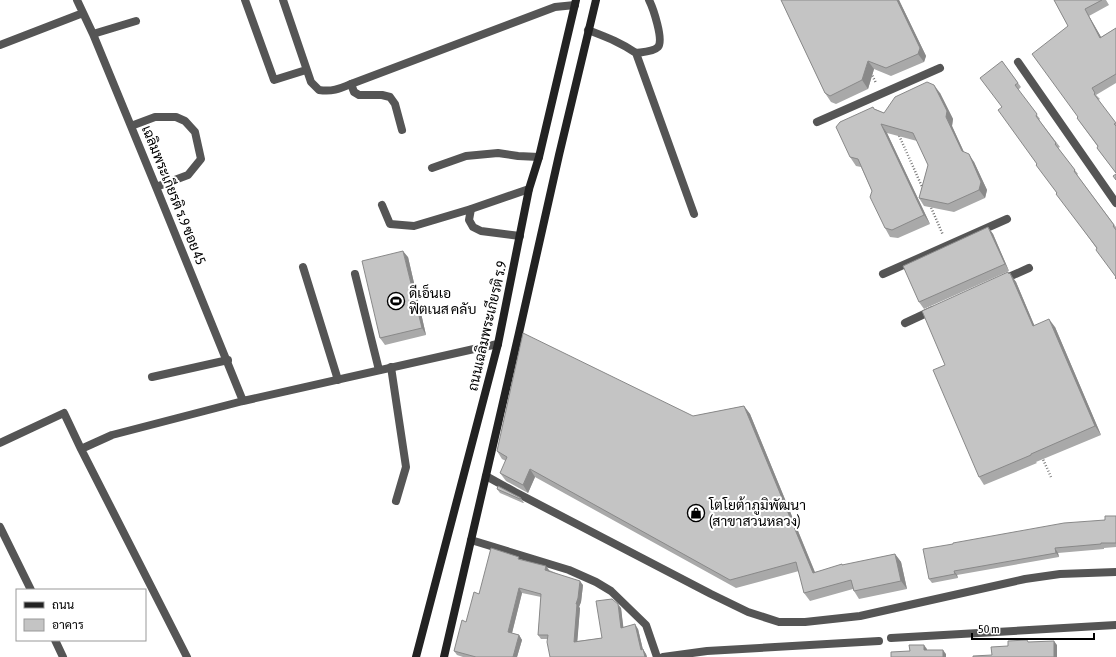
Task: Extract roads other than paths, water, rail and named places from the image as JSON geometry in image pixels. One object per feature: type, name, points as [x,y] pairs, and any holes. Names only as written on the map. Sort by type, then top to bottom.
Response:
[{"type":"main road","points":[[444,657],[596,0]]},
{"type":"main road","name":"ถนนเฉลิมพระเกียรติ ร.9","points":[[416,657],[498,344],[529,189],[539,157],[575,2]]},
{"type":"street","name":"เฉลิมพระเกียรติ ร.9 ซอย 45","points":[[77,0],[93,34],[244,401]]},
{"type":"street","points":[[245,0],[274,80],[306,70]]},
{"type":"street","points":[[283,0],[311,82],[319,90],[328,91],[340,89],[555,7],[575,2]]},
{"type":"street","points":[[636,53],[650,51],[657,48],[660,44],[655,15],[649,0]]},
{"type":"street","points":[[0,45],[83,13]]},
{"type":"street","points":[[93,34],[136,21]]},
{"type":"street","points":[[588,30],[626,46],[636,53],[694,214]]},
{"type":"street","points":[[1018,62],[1116,203]]},
{"type":"street","points":[[817,122],[940,68]]},
{"type":"street","points":[[351,84],[354,92],[359,95],[382,95],[390,97],[395,104],[402,130]]},
{"type":"street","points":[[131,126],[155,117],[176,117],[185,121],[195,132],[201,159],[188,175],[156,187]]},
{"type":"street","points":[[432,168],[466,156],[498,153],[539,157]]},
{"type":"street","points":[[382,205],[390,224],[414,226],[471,209],[529,189]]},
{"type":"street","points":[[471,209],[469,220],[473,227],[481,231],[520,236]]},
{"type":"street","points":[[883,274],[1007,219]]},
{"type":"street","points":[[303,267],[338,380]]},
{"type":"street","points":[[996,283],[1029,268]]},
{"type":"street","points":[[355,274],[379,370]]},
{"type":"street","points":[[905,323],[941,307]]},
{"type":"street","points":[[81,449],[112,435],[136,428],[244,401],[498,344]]},
{"type":"street","points":[[152,377],[228,360]]},
{"type":"street","points":[[391,367],[406,467],[396,501]]},
{"type":"street","points":[[0,443],[64,413],[187,657]]},
{"type":"street","points":[[486,476],[711,594],[748,612],[779,622],[805,622],[860,616],[1025,579],[1060,574],[1116,572]]},
{"type":"street","points":[[0,527],[31,589]]},
{"type":"street","points":[[471,540],[568,570],[596,582],[611,592],[646,625],[657,657]]},
{"type":"street","points":[[891,638],[1116,626]]},
{"type":"street","points":[[55,641],[63,657]]},
{"type":"street","points":[[663,657],[707,651],[879,641]]},
{"type":"place","name":"ดีเอ็นเอ ฟิตเนส คลับ","points":[[396,301]]},
{"type":"place","name":"โตโยต้าภูมิพัฒนา (สาขาสวนหลวง)","points":[[696,513]]}]
